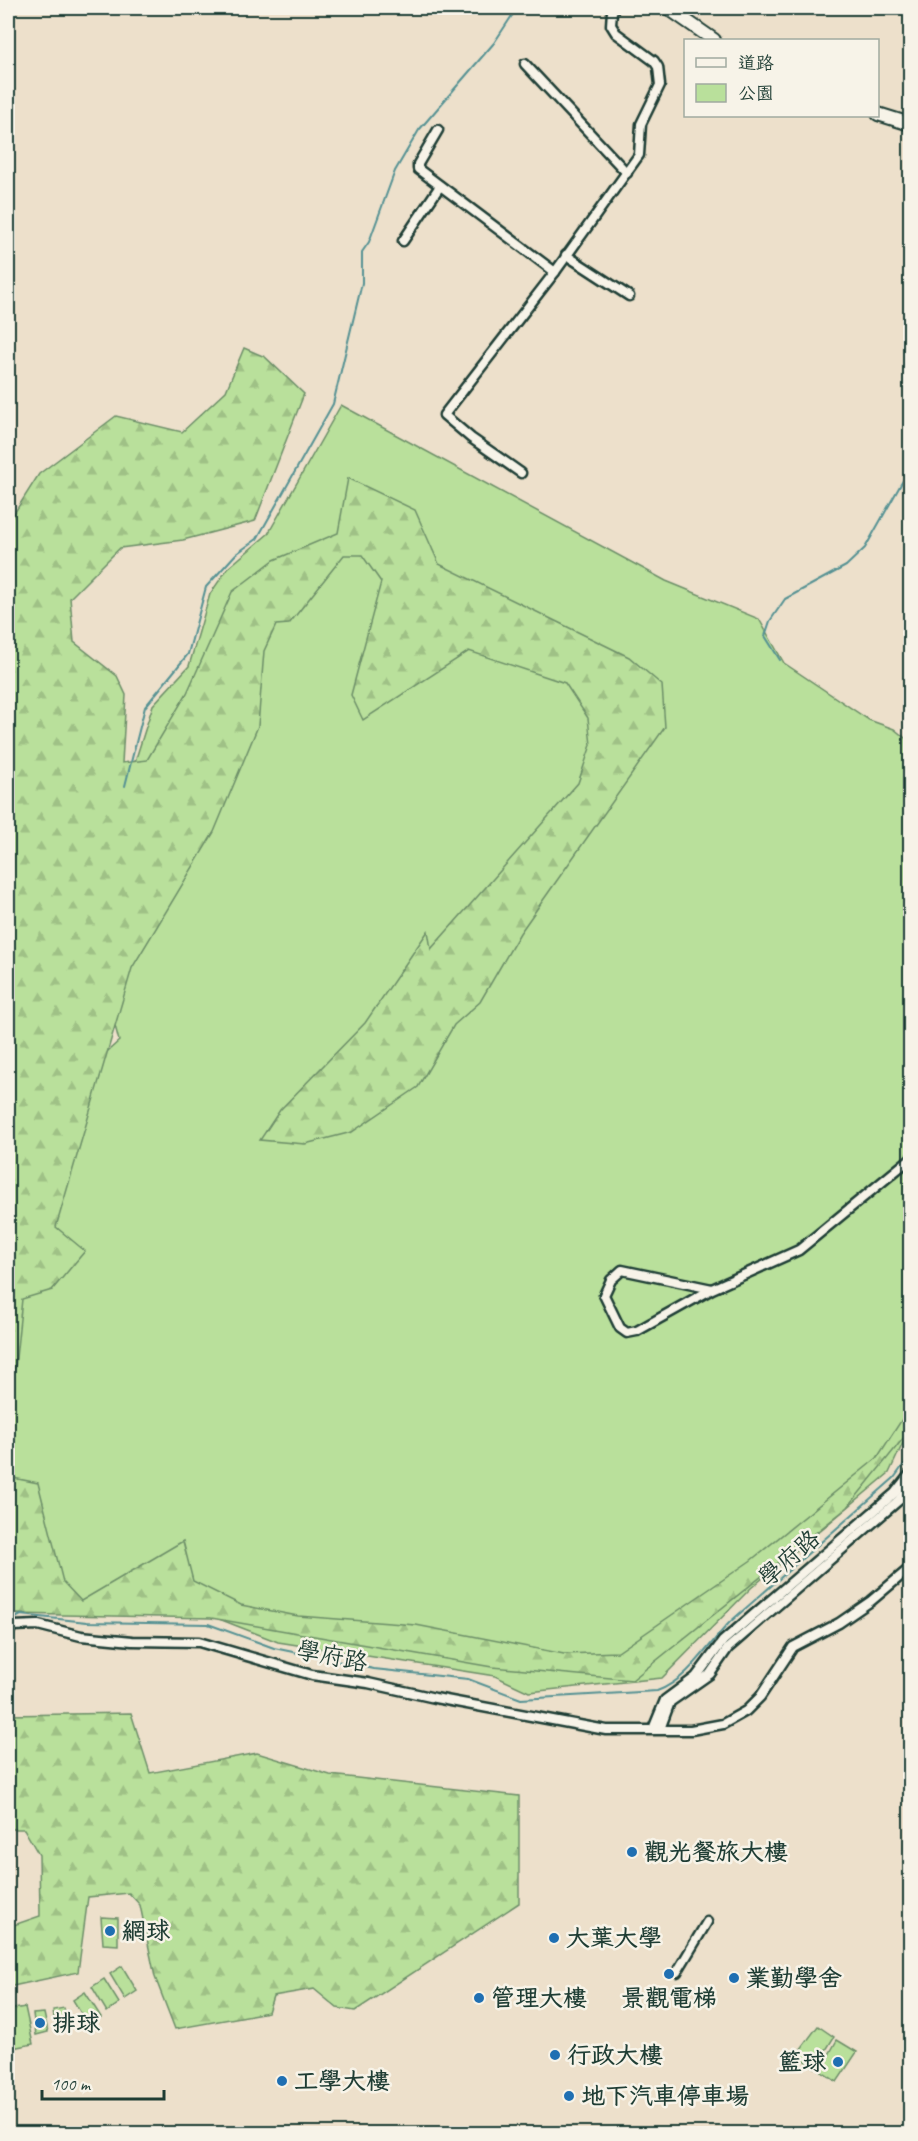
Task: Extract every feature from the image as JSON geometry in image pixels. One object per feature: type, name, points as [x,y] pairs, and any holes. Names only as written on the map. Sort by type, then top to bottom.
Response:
[{"type":"main road","points":[[668,8],[713,39]]},
{"type":"main road","points":[[879,114],[910,124]]},
{"type":"street","points":[[521,473],[444,416],[555,272],[639,155],[641,124],[660,85],[658,68],[654,61],[616,33],[610,25],[612,11],[615,8]]},
{"type":"street","points":[[525,64],[627,174]]},
{"type":"street","points":[[438,130],[418,164],[418,169],[555,272]]},
{"type":"street","points":[[403,241],[440,186]]},
{"type":"street","points":[[566,255],[629,296]]},
{"type":"street","points":[[712,1289],[622,1270],[610,1280],[604,1295],[620,1328],[627,1333],[636,1331],[712,1289],[799,1250],[910,1159]]},
{"type":"street","name":"學府路","points":[[656,1729],[665,1700],[696,1677],[723,1641],[895,1493],[910,1474]]},
{"type":"street","name":"學府路","points":[[656,1729],[670,1702],[710,1674],[728,1648],[899,1500],[910,1486]]},
{"type":"street","name":"學府路","points":[[8,1633],[13,1626],[24,1624],[38,1625],[81,1636],[132,1641],[199,1642],[312,1676],[368,1683],[606,1730],[691,1730],[723,1724],[746,1711],[760,1697],[793,1647],[839,1623],[871,1601],[910,1568]]},
{"type":"street","points":[[677,1972],[707,1922]]},
{"type":"green space","points":[[244,348],[265,357],[304,394],[255,521],[183,540],[120,548],[70,598],[74,642],[117,676],[126,695],[122,763],[147,760],[187,693],[232,592],[274,560],[338,533],[348,478],[415,510],[439,564],[629,657],[662,685],[665,727],[520,933],[480,1002],[454,1025],[418,1087],[352,1132],[305,1144],[260,1140],[280,1110],[365,1023],[428,931],[431,949],[578,783],[591,745],[588,718],[565,683],[469,651],[363,720],[351,695],[381,582],[362,555],[344,555],[289,624],[276,625],[264,651],[258,726],[214,832],[132,968],[56,1227],[85,1251],[52,1290],[22,1299],[15,1368],[8,1381],[8,523],[39,474],[116,416],[182,432],[226,391]]},
{"type":"green space","points":[[341,405],[666,581],[759,619],[784,663],[869,720],[894,729],[910,742],[910,1428],[889,1473],[751,1588],[662,1678],[529,1692],[495,1676],[278,1642],[214,1617],[11,1612],[8,1590],[8,1297],[99,1059],[119,1041],[104,983],[126,790],[153,705],[189,666],[210,594],[228,568],[268,534]]},
{"type":"green space","points":[[910,1407],[910,1430],[848,1507],[632,1680],[492,1667],[211,1618],[14,1614],[8,1619],[8,1477],[38,1483],[63,1582],[81,1601],[183,1541],[193,1581],[241,1605],[298,1616],[416,1625],[564,1654],[618,1652],[750,1561],[877,1458]]},
{"type":"green space","points":[[131,1713],[150,1773],[257,1753],[330,1775],[519,1796],[519,1903],[355,2011],[337,2008],[314,1989],[273,1996],[268,2012],[175,2029],[155,1977],[140,1905],[129,1893],[88,1897],[78,1972],[8,1987],[8,1927],[40,1916],[39,1855],[24,1829],[8,1829],[8,1715]]},
{"type":"green space","name":"網球","points":[[101,1917],[118,1918],[118,1945],[103,1944]]},
{"type":"green space","name":"網球","points":[[122,1966],[137,1991],[125,1999],[110,1974]]},
{"type":"green space","name":"網球","points":[[104,1979],[119,2003],[107,2012],[92,1987]]},
{"type":"green space","name":"網球","points":[[85,1992],[101,2017],[88,2025],[73,2000]]},
{"type":"green space","points":[[25,2007],[33,2044],[12,2048],[8,2010]]},
{"type":"green space","name":"排球","points":[[64,2008],[68,2028],[56,2031],[53,2010]]},
{"type":"green space","name":"排球","points":[[44,2013],[48,2032],[36,2035],[33,2014]]},
{"type":"green space","name":"籃球","points":[[818,2026],[834,2037],[815,2068],[797,2054]]},
{"type":"green space","name":"籃球","points":[[837,2040],[857,2052],[837,2082],[820,2071]]},
{"type":"waterway","points":[[125,786],[145,707],[188,654],[206,587],[236,554],[257,539],[333,404],[362,283],[362,252],[369,242],[395,171],[419,130],[494,43],[517,8]]},
{"type":"waterway","points":[[780,660],[765,636],[770,621],[785,599],[846,566],[865,548],[910,468]]},
{"type":"waterway","points":[[8,1622],[21,1615],[87,1622],[208,1624],[274,1648],[374,1669],[468,1679],[521,1699],[657,1691],[679,1679],[730,1622],[894,1478],[910,1456]]},
{"type":"place","name":"觀光餐旅大樓","points":[[632,1852]]},
{"type":"place","name":"網球","points":[[110,1931]]},
{"type":"place","name":"大葉大學","points":[[554,1938]]},
{"type":"place","name":"景觀電梯","points":[[669,1974]]},
{"type":"place","name":"業勤學舍","points":[[734,1978]]},
{"type":"place","name":"管理大樓","points":[[479,1998]]},
{"type":"place","name":"排球","points":[[40,2023]]},
{"type":"place","name":"行政大樓","points":[[555,2055]]},
{"type":"place","name":"籃球","points":[[838,2062]]},
{"type":"place","name":"工學大樓","points":[[282,2081]]},
{"type":"place","name":"地下汽車停車場","points":[[569,2096]]}]
